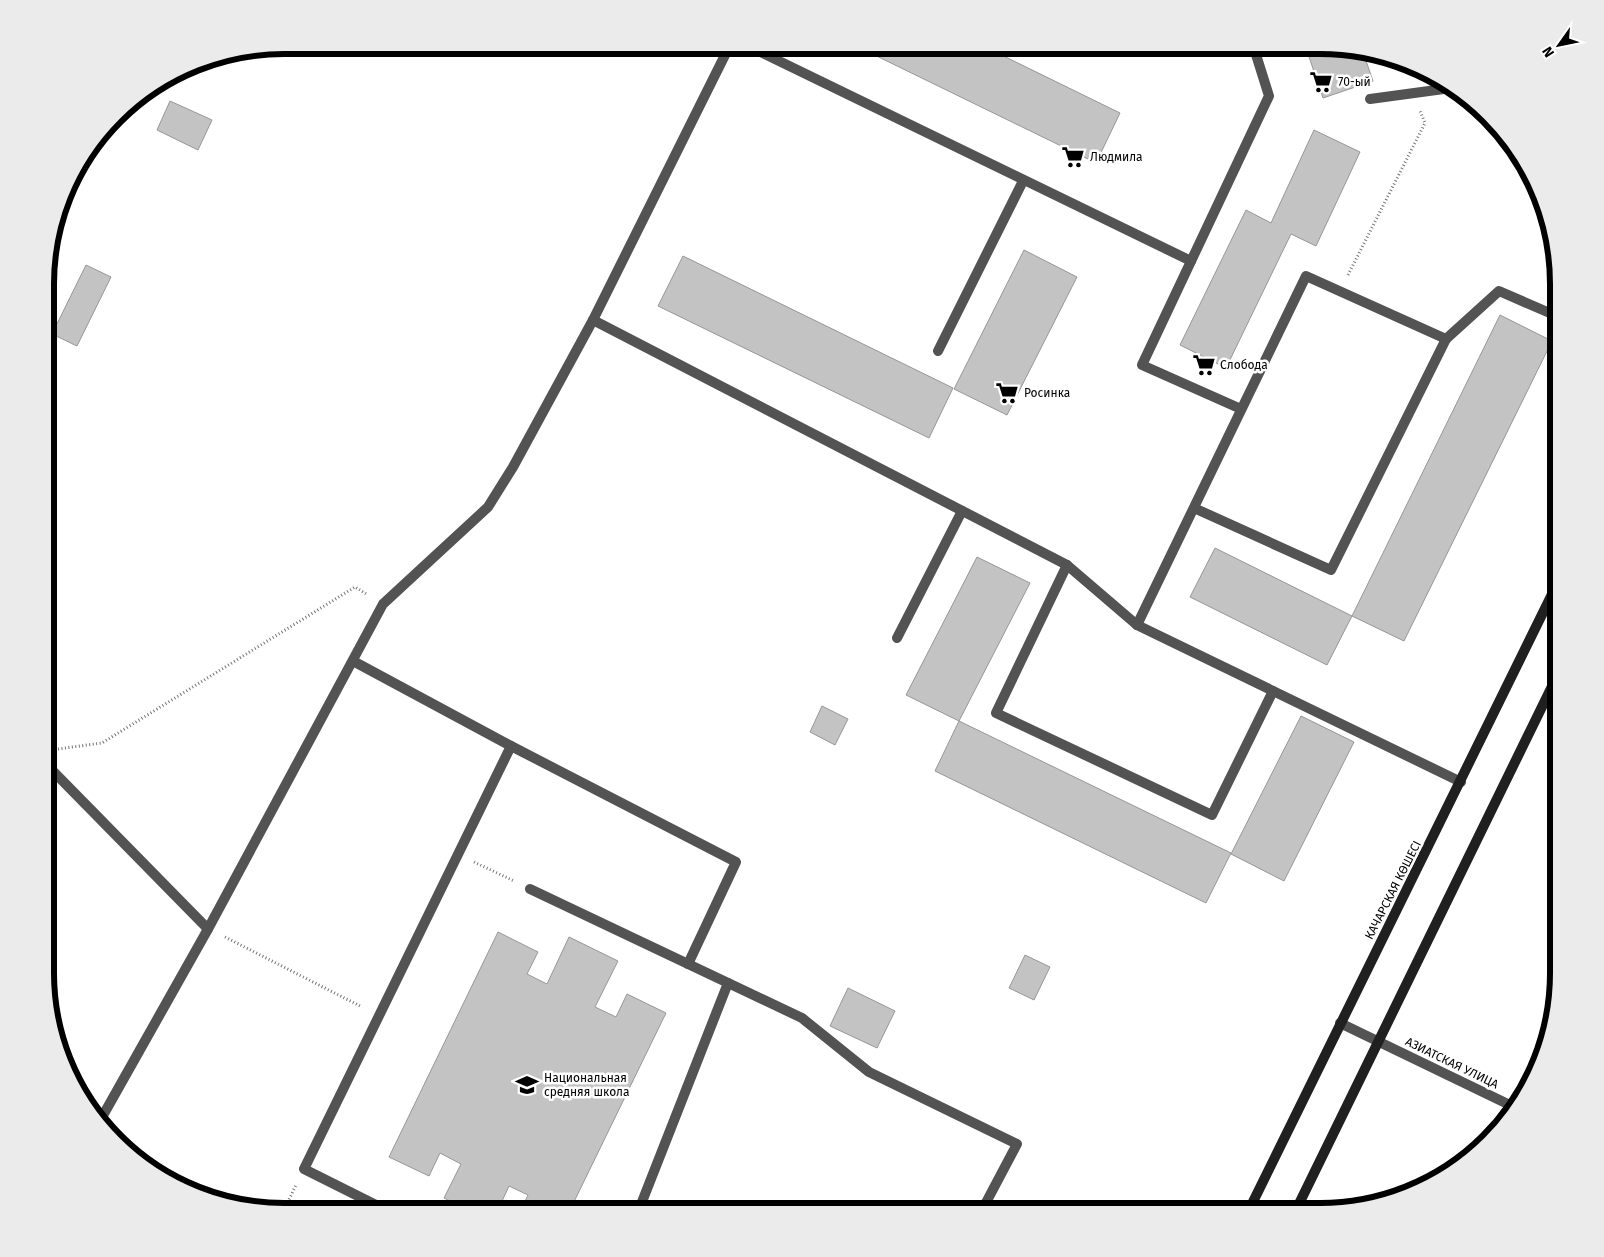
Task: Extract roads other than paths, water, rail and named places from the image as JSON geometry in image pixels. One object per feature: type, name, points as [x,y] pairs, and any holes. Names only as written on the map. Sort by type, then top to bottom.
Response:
[{"type":"main road","name":"КАЧАРСКАЯ КӨШЕСІ","points":[[1252,1203],[1550,599]]},
{"type":"main road","points":[[1298,1203],[1550,690]]},
{"type":"street","points":[[103,1115],[208,929],[383,604],[488,507],[513,467],[593,320],[726,54]]},
{"type":"street","points":[[764,54],[1191,261]]},
{"type":"street","points":[[1241,409],[1142,365],[1269,96],[1256,54]]},
{"type":"street","points":[[1370,99],[1443,89]]},
{"type":"street","points":[[938,351],[1023,181]]},
{"type":"street","points":[[1137,625],[1306,276],[1446,340]]},
{"type":"street","points":[[1194,508],[1331,570],[1446,340],[1499,291],[1550,313]]},
{"type":"street","points":[[593,320],[1067,565],[1137,625],[1461,782]]},
{"type":"street","points":[[897,638],[962,511]]},
{"type":"street","points":[[1067,565],[996,713],[1212,815],[1272,691]]},
{"type":"street","points":[[353,661],[510,746],[736,862],[688,964]]},
{"type":"street","points":[[372,1203],[304,1169],[510,746]]},
{"type":"street","points":[[54,772],[208,929]]},
{"type":"street","points":[[530,889],[802,1018],[869,1072],[1017,1144],[986,1203]]},
{"type":"street","points":[[642,1203],[728,983]]},
{"type":"street","name":"АЗИАТСКАЯ УЛИЦА","points":[[1340,1023],[1509,1105]]},
{"type":"place","name":"70-ый","points":[[1321,82]]},
{"type":"place","name":"Людмила","points":[[1073,157]]},
{"type":"place","name":"Слобода","points":[[1204,365]]},
{"type":"place","name":"Росинка","points":[[1007,393]]},
{"type":"place","name":"Национальная средняя школа","points":[[527,1085]]}]
